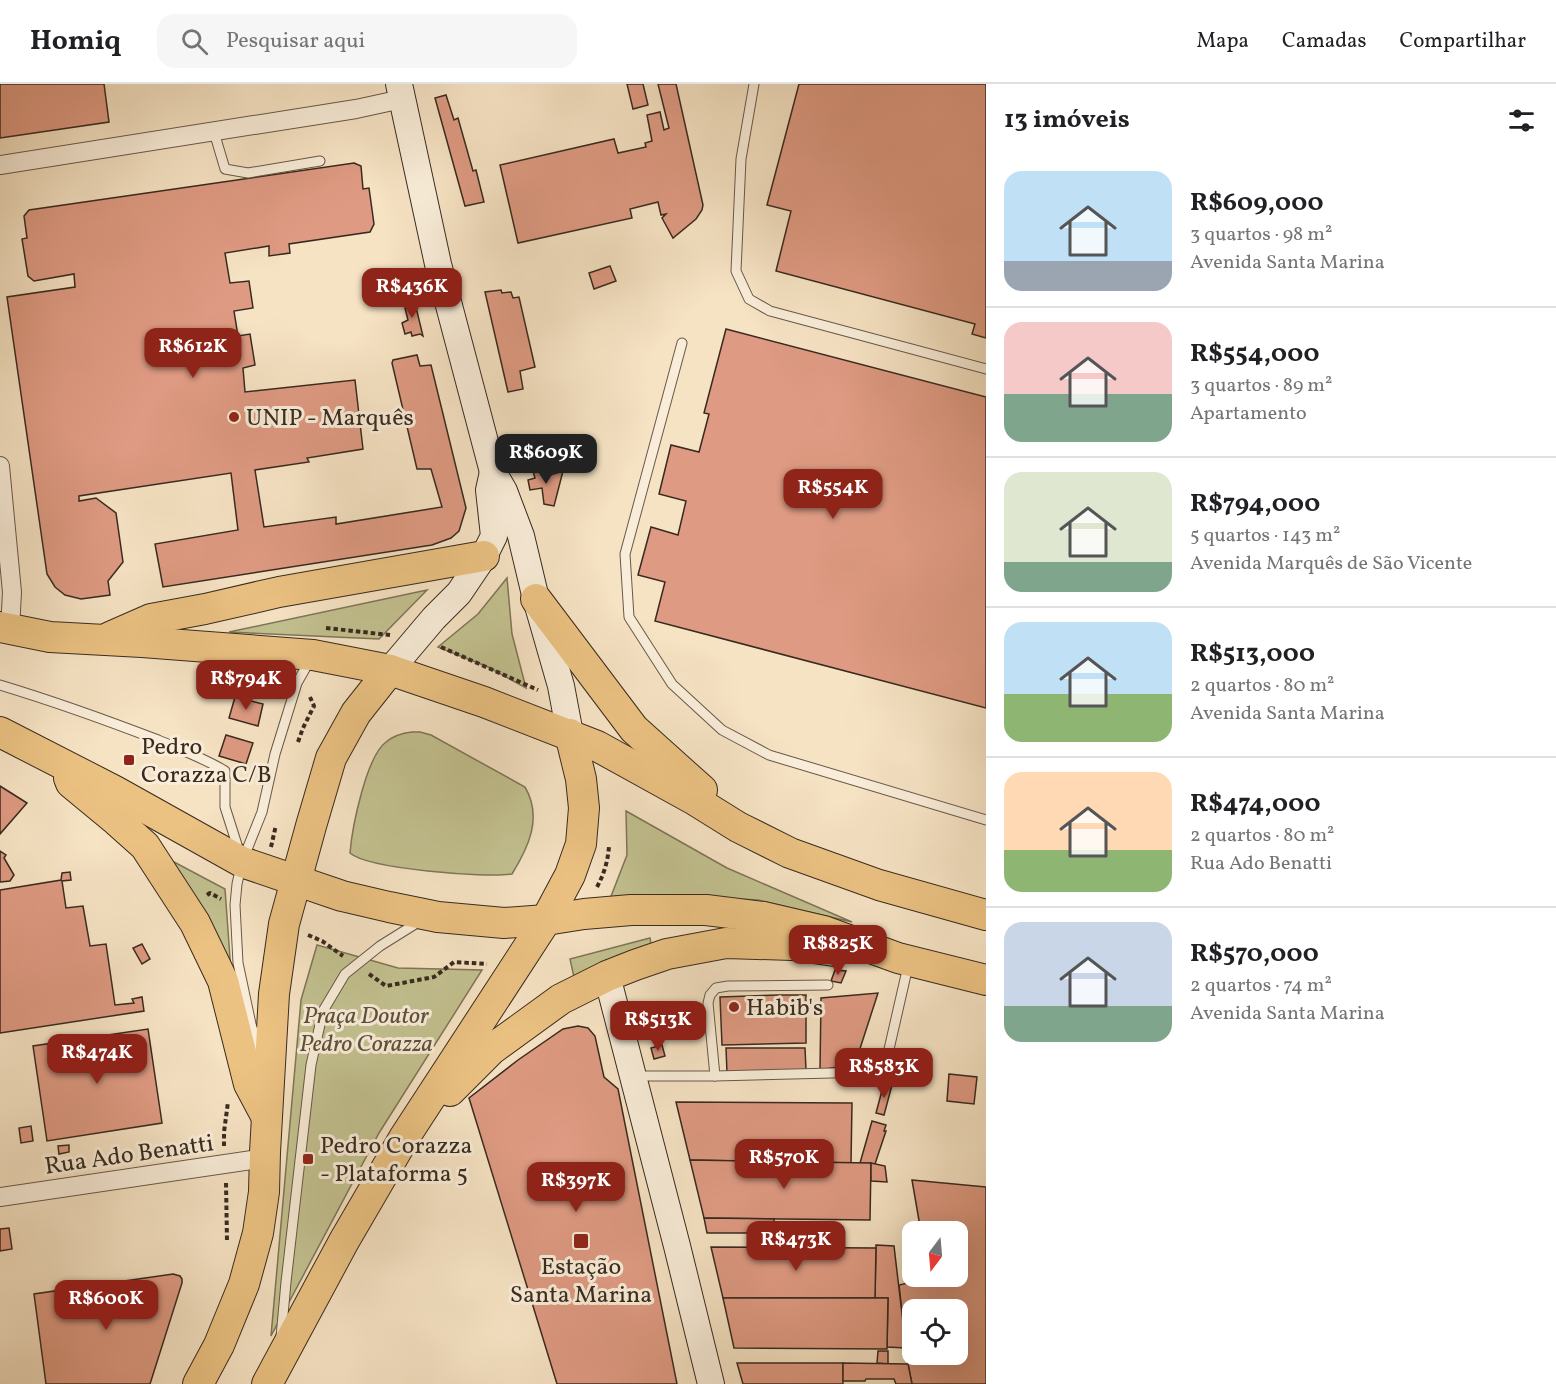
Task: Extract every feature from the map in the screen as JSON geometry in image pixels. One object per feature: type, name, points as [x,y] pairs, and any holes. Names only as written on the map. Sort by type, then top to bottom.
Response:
[{"type":"main road","points":[[103,640],[151,619],[279,592],[484,556]]},
{"type":"main road","points":[[536,599],[634,729],[738,826]]},
{"type":"main road","points":[[5,628],[50,637],[142,642],[314,641],[484,702],[597,746],[790,853],[868,881],[986,915]]},
{"type":"main road","points":[[198,1384],[219,1344],[244,1284],[258,1233],[264,1192],[274,994],[284,924],[296,879],[331,758],[356,713],[390,670]]},
{"type":"main road","points":[[0,732],[61,762],[243,862],[342,896],[430,915],[504,923],[631,910],[706,910],[764,917],[824,931],[903,959],[986,980]]},
{"type":"main road","points":[[273,1373],[344,1241],[404,1138],[546,920],[570,875],[581,844],[584,808],[581,779],[570,734]]},
{"type":"main road","points":[[61,762],[71,783],[145,846],[195,923],[223,981],[249,1084],[267,1118]]},
{"type":"main road","points":[[404,1138],[492,1048],[561,999],[607,976],[667,954],[726,943],[792,945],[903,959]]},
{"type":"street","points":[[0,165],[364,108],[400,92],[438,264],[493,472],[504,491],[521,536],[561,686],[570,734]]},
{"type":"street","points":[[0,466],[12,592],[5,628]]},
{"type":"street","points":[[390,670],[434,618],[459,593],[484,556],[494,536],[489,490],[493,472]]},
{"type":"street","points":[[607,976],[711,1384]]},
{"type":"street","name":"Rua Ado Benatti","points":[[0,1197],[265,1158]]},
{"type":"lane","points":[[754,84],[741,159],[736,271],[749,299],[770,311],[986,369]]},
{"type":"lane","points":[[214,132],[225,169],[248,173],[320,161]]},
{"type":"lane","points":[[682,343],[625,554],[629,617],[672,684],[722,730],[769,755],[986,820]]},
{"type":"lane","points":[[268,1081],[251,1024],[238,963],[235,905],[237,884],[262,812],[275,754],[297,683],[314,641]]},
{"type":"lane","points":[[0,685],[42,697],[142,734],[211,762],[225,771],[225,807],[243,862]]},
{"type":"lane","points":[[273,1373],[311,1065],[323,1011],[345,974],[380,946],[430,915]]},
{"type":"lane","points":[[633,1077],[872,1072],[877,1070],[887,1058],[903,959]]},
{"type":"lane","points":[[715,1076],[708,1003],[716,988],[828,985]]},
{"type":"path","points":[[314,641],[385,634]]},
{"type":"path","points":[[436,645],[514,679]]},
{"type":"path","points":[[297,745],[314,706]]},
{"type":"path","points":[[271,845],[277,822]]},
{"type":"path","points":[[284,924],[322,941],[386,986],[434,977],[454,962]]},
{"type":"green space","points":[[507,578],[512,634],[526,688],[488,667],[438,647],[478,614]]},
{"type":"green space","points":[[427,590],[379,639],[229,632]]},
{"type":"green space","points":[[412,732],[431,735],[525,787],[533,810],[533,821],[528,843],[512,874],[478,875],[402,868],[361,859],[350,853],[361,794],[372,762],[386,742],[398,735]]},
{"type":"green space","points":[[626,811],[727,868],[852,922],[758,900],[665,895],[610,899],[627,855]]},
{"type":"green space","points":[[174,862],[225,889],[231,972],[173,873]]},
{"type":"green space","points":[[650,938],[652,950],[574,977],[570,959]]},
{"type":"green space","name":"Praça Doutor Pedro Corazza","points":[[317,945],[398,968],[482,970],[379,1133],[271,1336],[301,1000]]},
{"type":"building","points":[[0,84],[104,84],[109,122],[0,138]]},
{"type":"building","points":[[627,84],[643,84],[648,105],[633,109]]},
{"type":"building","points":[[658,84],[676,84],[703,205],[696,219],[673,238],[662,218],[666,214],[661,215],[658,202],[630,209],[632,218],[518,243],[500,165],[614,139],[618,153],[646,147],[645,143],[652,141],[647,115],[660,112],[664,130],[669,128]]},
{"type":"building","points":[[799,84],[986,84],[986,338],[972,334],[975,324],[776,271],[791,211],[767,205]]},
{"type":"building","points":[[446,95],[454,120],[458,118],[473,171],[476,170],[484,202],[465,206],[435,98]]},
{"type":"building","name":"UNIP - Marquês","points":[[354,163],[361,166],[363,189],[369,188],[374,224],[370,232],[289,244],[290,253],[269,256],[269,246],[225,253],[230,283],[249,281],[253,308],[234,311],[238,336],[250,334],[255,365],[243,368],[245,392],[355,380],[363,449],[307,458],[309,462],[255,470],[264,527],[336,517],[336,524],[442,507],[431,469],[417,469],[392,363],[393,360],[417,355],[420,366],[431,365],[466,508],[459,531],[451,538],[432,545],[163,587],[155,544],[238,530],[231,473],[79,496],[79,501],[96,498],[116,513],[123,562],[108,581],[110,595],[81,599],[65,595],[55,587],[47,574],[7,297],[75,287],[74,274],[34,281],[28,276],[22,239],[27,238],[24,216],[29,210]]},
{"type":"building","points":[[610,266],[616,281],[594,289],[589,273]]},
{"type":"building","points":[[501,290],[502,293],[511,292],[513,298],[519,297],[535,367],[520,371],[523,389],[508,392],[485,292]]},
{"type":"building","points":[[412,291],[423,336],[420,334],[412,336],[411,332],[405,334],[402,323],[408,320],[405,308]]},
{"type":"building","points":[[726,329],[986,397],[986,708],[655,621],[665,582],[638,575],[651,527],[678,535],[686,501],[659,494],[671,445],[699,452],[709,414],[704,413]]},
{"type":"building","points":[[541,466],[544,477],[563,471],[554,506],[544,504],[542,488],[530,490],[528,480],[535,478],[532,468]]},
{"type":"building","points":[[235,697],[263,704],[258,726],[229,718]]},
{"type":"building","points":[[226,735],[253,743],[246,764],[219,756]]},
{"type":"building","points":[[0,786],[27,803],[0,834]]},
{"type":"building","points":[[0,851],[6,855],[4,858],[14,875],[10,881],[0,882]]},
{"type":"building","points":[[70,872],[71,880],[62,881],[66,908],[83,906],[90,946],[106,944],[115,1005],[134,1003],[132,999],[142,997],[144,1011],[0,1033],[0,890],[61,880],[62,873]]},
{"type":"building","points":[[142,944],[150,959],[142,964],[133,948]]},
{"type":"building","points":[[835,970],[846,971],[841,983],[831,981]]},
{"type":"building","points":[[878,993],[855,1064],[820,1070],[821,998]]},
{"type":"building","points":[[806,995],[806,1043],[722,1045],[720,997]]},
{"type":"building","name":"Estação Santa Marina","points":[[578,1026],[588,1028],[595,1036],[604,1077],[618,1089],[677,1384],[557,1384],[469,1098],[563,1029]]},
{"type":"building","points":[[148,1029],[162,1123],[47,1141],[33,1046]]},
{"type":"building","points":[[662,1045],[665,1056],[654,1059],[651,1048]]},
{"type":"building","points":[[726,1048],[805,1048],[806,1070],[727,1073]]},
{"type":"building","points":[[949,1074],[977,1077],[974,1104],[947,1101]]},
{"type":"building","points":[[884,1083],[892,1085],[884,1115],[876,1113]]},
{"type":"building","points":[[676,1102],[852,1103],[851,1163],[690,1160]]},
{"type":"building","points":[[872,1121],[886,1125],[884,1131],[886,1131],[875,1164],[860,1163]]},
{"type":"building","points":[[31,1126],[33,1141],[21,1143],[19,1128]]},
{"type":"building","points":[[69,1145],[69,1152],[59,1154],[58,1146]]},
{"type":"building","points":[[690,1160],[871,1163],[870,1220],[704,1218]]},
{"type":"building","points":[[871,1163],[885,1166],[887,1182],[871,1181]]},
{"type":"building","points":[[912,1180],[986,1187],[986,1384],[912,1384],[908,1365],[968,1365],[968,1299],[902,1299],[902,1311],[899,1285],[902,1284],[902,1287],[968,1287],[968,1221],[919,1221]]},
{"type":"building","points":[[704,1218],[774,1219],[774,1233],[707,1233]]},
{"type":"building","points":[[9,1228],[12,1249],[0,1251],[0,1229]]},
{"type":"building","points":[[876,1245],[894,1246],[902,1314],[902,1348],[887,1347],[888,1298],[875,1298]]},
{"type":"building","points":[[711,1247],[876,1248],[875,1298],[723,1298]]},
{"type":"building","points":[[173,1274],[180,1276],[182,1283],[150,1384],[46,1384],[34,1294]]},
{"type":"building","points":[[723,1298],[888,1298],[887,1349],[734,1348]]},
{"type":"building","points":[[878,1351],[888,1351],[888,1364],[877,1363]]},
{"type":"building","points":[[737,1363],[843,1363],[843,1384],[743,1384]]},
{"type":"building","points":[[843,1363],[902,1364],[908,1365],[912,1384],[896,1384],[894,1379],[843,1381]]},
{"type":"place","name":"UNIP - Marquês","points":[[234,417]]},
{"type":"place","name":"Pedro Corazza C/B","points":[[129,760]]},
{"type":"place","name":"Habib's","points":[[734,1007]]},
{"type":"place","name":"Pedro Corazza - Plataforma 5","points":[[308,1159]]},
{"type":"place","name":"Estação Santa Marina","points":[[581,1241]]}]
